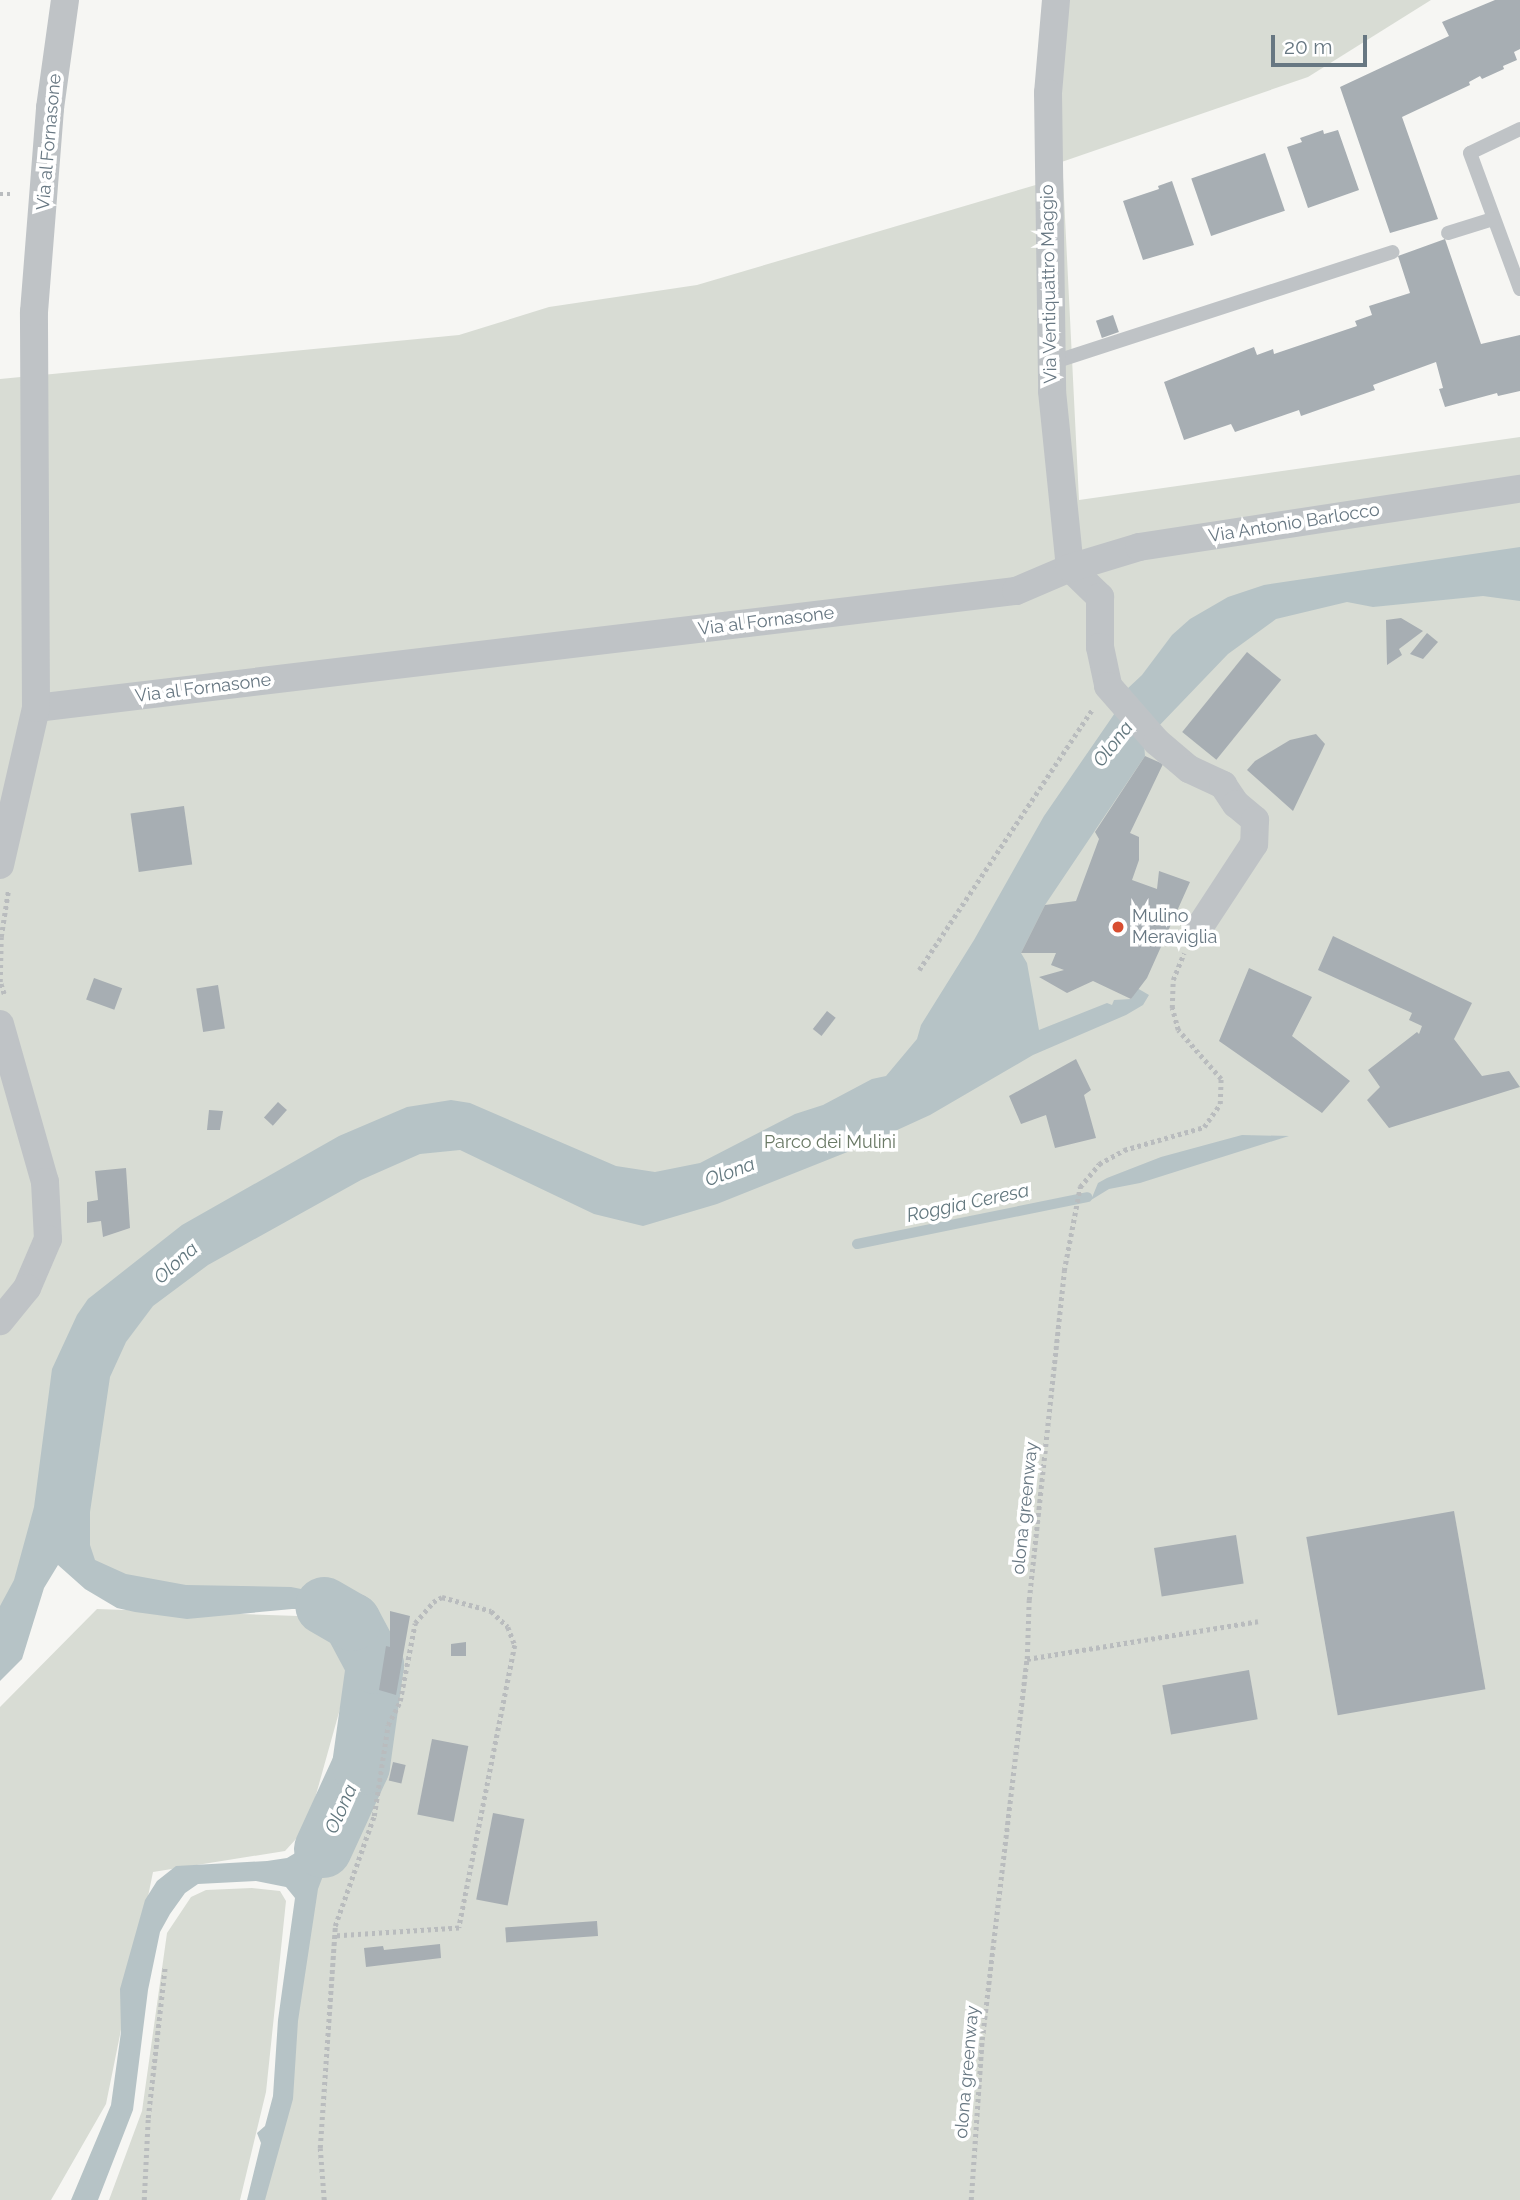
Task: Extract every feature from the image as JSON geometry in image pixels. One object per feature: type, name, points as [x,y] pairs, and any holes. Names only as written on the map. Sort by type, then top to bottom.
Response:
[{"type":"street","name":"Via al Fornasone","points":[[65,0],[50,107],[34,312],[36,708],[1016,591],[1070,568]]},
{"type":"street","name":"Via Ventiquattro Maggio","points":[[1056,0],[1048,93],[1051,363],[1070,568]]},
{"type":"street","name":"Via Antonio Barlocco","points":[[1070,568],[1139,547],[1520,489]]},
{"type":"street","points":[[1070,568],[1100,597],[1100,647],[1108,686],[1157,742],[1189,769],[1223,785],[1236,804],[1255,820],[1254,844],[1199,928]]},
{"type":"street","points":[[0,865],[36,708]]},
{"type":"street","points":[[0,1024],[45,1182],[48,1239],[27,1288],[0,1321]]},
{"type":"lane","points":[[1520,129],[1470,153],[1520,289]]},
{"type":"lane","points":[[1448,233],[1493,219]]},
{"type":"lane","points":[[1051,363],[1392,252]]},
{"type":"path","points":[[919,970],[1108,686]]},
{"type":"path","name":"olona greenway","points":[[971,2200],[982,2040],[1027,1659],[1028,1600],[1065,1271],[1080,1187],[1099,1164],[1124,1150],[1207,1126],[1220,1104],[1221,1079],[1178,1030],[1172,1008],[1173,980],[1199,928]]},
{"type":"path","points":[[324,2200],[320,2148],[334,1936],[335,1926],[374,1816],[388,1726],[400,1700],[415,1623],[433,1602],[442,1597],[491,1611],[508,1627],[515,1645],[458,1928],[334,1936]]},
{"type":"path","points":[[1027,1659],[1258,1621]]},
{"type":"path","points":[[144,2200],[148,2118],[165,1966]]},
{"type":"green space","points":[[1056,0],[1431,0],[1308,77],[1047,167]]},
{"type":"green space","name":"Parco dei Mulini","points":[[1063,177],[1079,500],[1520,437],[1520,2200],[259,2200],[264,2182],[300,1862],[344,1770],[359,1706],[347,1633],[319,1608],[129,1594],[59,1554],[0,1636],[0,379],[459,335],[549,307],[697,285]]},
{"type":"green space","points":[[97,1609],[298,1616],[334,1631],[350,1673],[307,1827],[285,1851],[153,1872],[106,2104],[51,2200],[0,2200],[0,1707]]},
{"type":"green space","points":[[252,1888],[280,1891],[286,1901],[266,2092],[240,2200],[109,2200],[142,2111],[167,1933],[191,1897],[206,1890]]},
{"type":"water","points":[[1520,547],[1520,601],[1483,596],[1373,607],[1347,602],[1276,619],[1228,654],[1144,743],[1145,756],[1045,905],[1021,953],[1027,963],[1039,1030],[1107,1003],[1112,1005],[1114,1000],[1131,999],[1137,988],[1149,995],[1143,1005],[1126,1015],[1033,1055],[930,1115],[860,1147],[717,1204],[643,1226],[594,1214],[460,1150],[420,1154],[361,1180],[208,1265],[153,1306],[126,1342],[110,1377],[90,1512],[90,1545],[95,1560],[126,1574],[186,1585],[291,1587],[332,1595],[354,1604],[365,1613],[371,1623],[374,1676],[347,1813],[318,1889],[298,2021],[293,2099],[265,2200],[247,2200],[261,2143],[257,2133],[265,2126],[273,2096],[278,2020],[295,1898],[286,1887],[256,1881],[198,1884],[185,1893],[170,1914],[160,1932],[148,1990],[133,2110],[98,2200],[71,2200],[111,2105],[121,2032],[120,1989],[145,1900],[157,1881],[176,1866],[267,1861],[287,1858],[302,1849],[311,1839],[328,1807],[354,1673],[349,1640],[324,1615],[308,1609],[187,1619],[135,1612],[117,1608],[85,1589],[58,1565],[44,1588],[22,1659],[0,1681],[0,1606],[14,1580],[34,1507],[52,1369],[77,1315],[88,1299],[182,1225],[339,1136],[407,1107],[451,1100],[470,1103],[616,1166],[655,1172],[700,1163],[795,1114],[823,1105],[872,1079],[886,1076],[917,1039],[921,1025],[974,940],[1044,816],[1117,710],[1126,690],[1142,675],[1172,635],[1190,619],[1228,597],[1264,585]]},
{"type":"water","points":[[1242,1135],[1289,1136],[1140,1183],[1109,1189],[1091,1200],[1098,1183],[1107,1178],[1161,1157]]},
{"type":"building","points":[[1495,0],[1520,0],[1520,49],[1514,52],[1517,60],[1503,66],[1504,69],[1482,79],[1480,76],[1469,82],[1470,85],[1402,117],[1438,219],[1390,233],[1340,87],[1449,36],[1442,22]]},
{"type":"building","points":[[1323,130],[1324,134],[1338,130],[1359,190],[1308,208],[1287,147],[1302,142],[1300,138]]},
{"type":"building","points":[[1265,153],[1285,211],[1211,236],[1191,178]]},
{"type":"building","points":[[1172,181],[1194,245],[1143,260],[1123,201],[1159,189],[1158,186]]},
{"type":"building","points":[[1445,239],[1481,344],[1520,335],[1520,391],[1498,396],[1497,393],[1445,407],[1439,389],[1443,388],[1436,362],[1373,385],[1375,390],[1301,416],[1299,410],[1235,432],[1231,424],[1184,440],[1164,382],[1254,347],[1257,355],[1273,349],[1274,354],[1357,326],[1355,321],[1372,315],[1369,306],[1410,293],[1398,256]]},
{"type":"building","points":[[1113,315],[1119,332],[1102,338],[1096,321]]},
{"type":"building","points":[[1401,618],[1423,631],[1399,649],[1402,655],[1387,665],[1386,620]]},
{"type":"building","points":[[1427,633],[1438,642],[1423,659],[1410,654]]},
{"type":"building","points":[[1247,652],[1281,680],[1216,760],[1182,732]]},
{"type":"building","points":[[1316,734],[1325,744],[1293,811],[1247,770],[1255,761],[1290,740]]},
{"type":"building","name":"Mulino Meraviglia","points":[[1145,756],[1163,764],[1130,833],[1139,837],[1139,860],[1132,880],[1157,889],[1159,871],[1190,882],[1147,978],[1131,999],[1093,981],[1067,993],[1039,977],[1064,970],[1051,965],[1056,953],[1021,953],[1045,905],[1076,901],[1099,839],[1095,832]]},
{"type":"building","points":[[184,806],[192,864],[139,872],[131,814]]},
{"type":"building","points":[[1333,936],[1472,1003],[1454,1039],[1482,1076],[1509,1071],[1520,1087],[1389,1128],[1367,1100],[1380,1087],[1368,1070],[1417,1032],[1419,1034],[1422,1026],[1409,1020],[1412,1013],[1318,970]]},
{"type":"building","points":[[1249,968],[1312,997],[1292,1036],[1350,1081],[1322,1113],[1219,1041]]},
{"type":"building","points":[[94,978],[122,988],[114,1010],[86,1000]]},
{"type":"building","points":[[218,985],[225,1028],[203,1032],[196,988]]},
{"type":"building","points":[[827,1011],[836,1018],[822,1036],[813,1029]]},
{"type":"building","points":[[1076,1059],[1091,1090],[1084,1095],[1096,1138],[1055,1148],[1046,1115],[1021,1124],[1009,1096]]},
{"type":"building","points":[[278,1102],[287,1110],[273,1126],[264,1118]]},
{"type":"building","points":[[209,1110],[223,1111],[220,1130],[207,1130]]},
{"type":"building","points":[[126,1168],[130,1228],[103,1237],[101,1221],[87,1223],[87,1202],[98,1200],[95,1171]]},
{"type":"building","points":[[1454,1511],[1485,1689],[1338,1715],[1306,1537]]},
{"type":"building","points":[[1236,1535],[1244,1583],[1162,1596],[1154,1548]]},
{"type":"building","points":[[390,1611],[410,1616],[396,1695],[379,1690],[386,1646],[390,1647]]},
{"type":"building","points":[[466,1642],[466,1656],[451,1656],[451,1644]]},
{"type":"building","points":[[1249,1670],[1258,1719],[1171,1735],[1162,1685]]},
{"type":"building","points":[[432,1739],[468,1746],[454,1822],[417,1815]]},
{"type":"building","points":[[393,1762],[406,1765],[401,1783],[389,1781]]},
{"type":"building","points":[[493,1813],[524,1819],[508,1905],[476,1899]]},
{"type":"building","points":[[597,1921],[598,1936],[506,1942],[505,1927]]},
{"type":"building","points":[[440,1944],[441,1958],[366,1967],[364,1948],[383,1946],[384,1950]]},
{"type":"waterway","name":"Roggia Ceresa","points":[[857,1244],[1087,1197]]},
{"type":"waterway","name":"Olona","points":[[323,1849],[361,1766],[375,1665],[352,1622],[324,1606]]},
{"type":"place","name":"Mulino Meraviglia","points":[[1118,927]]}]
